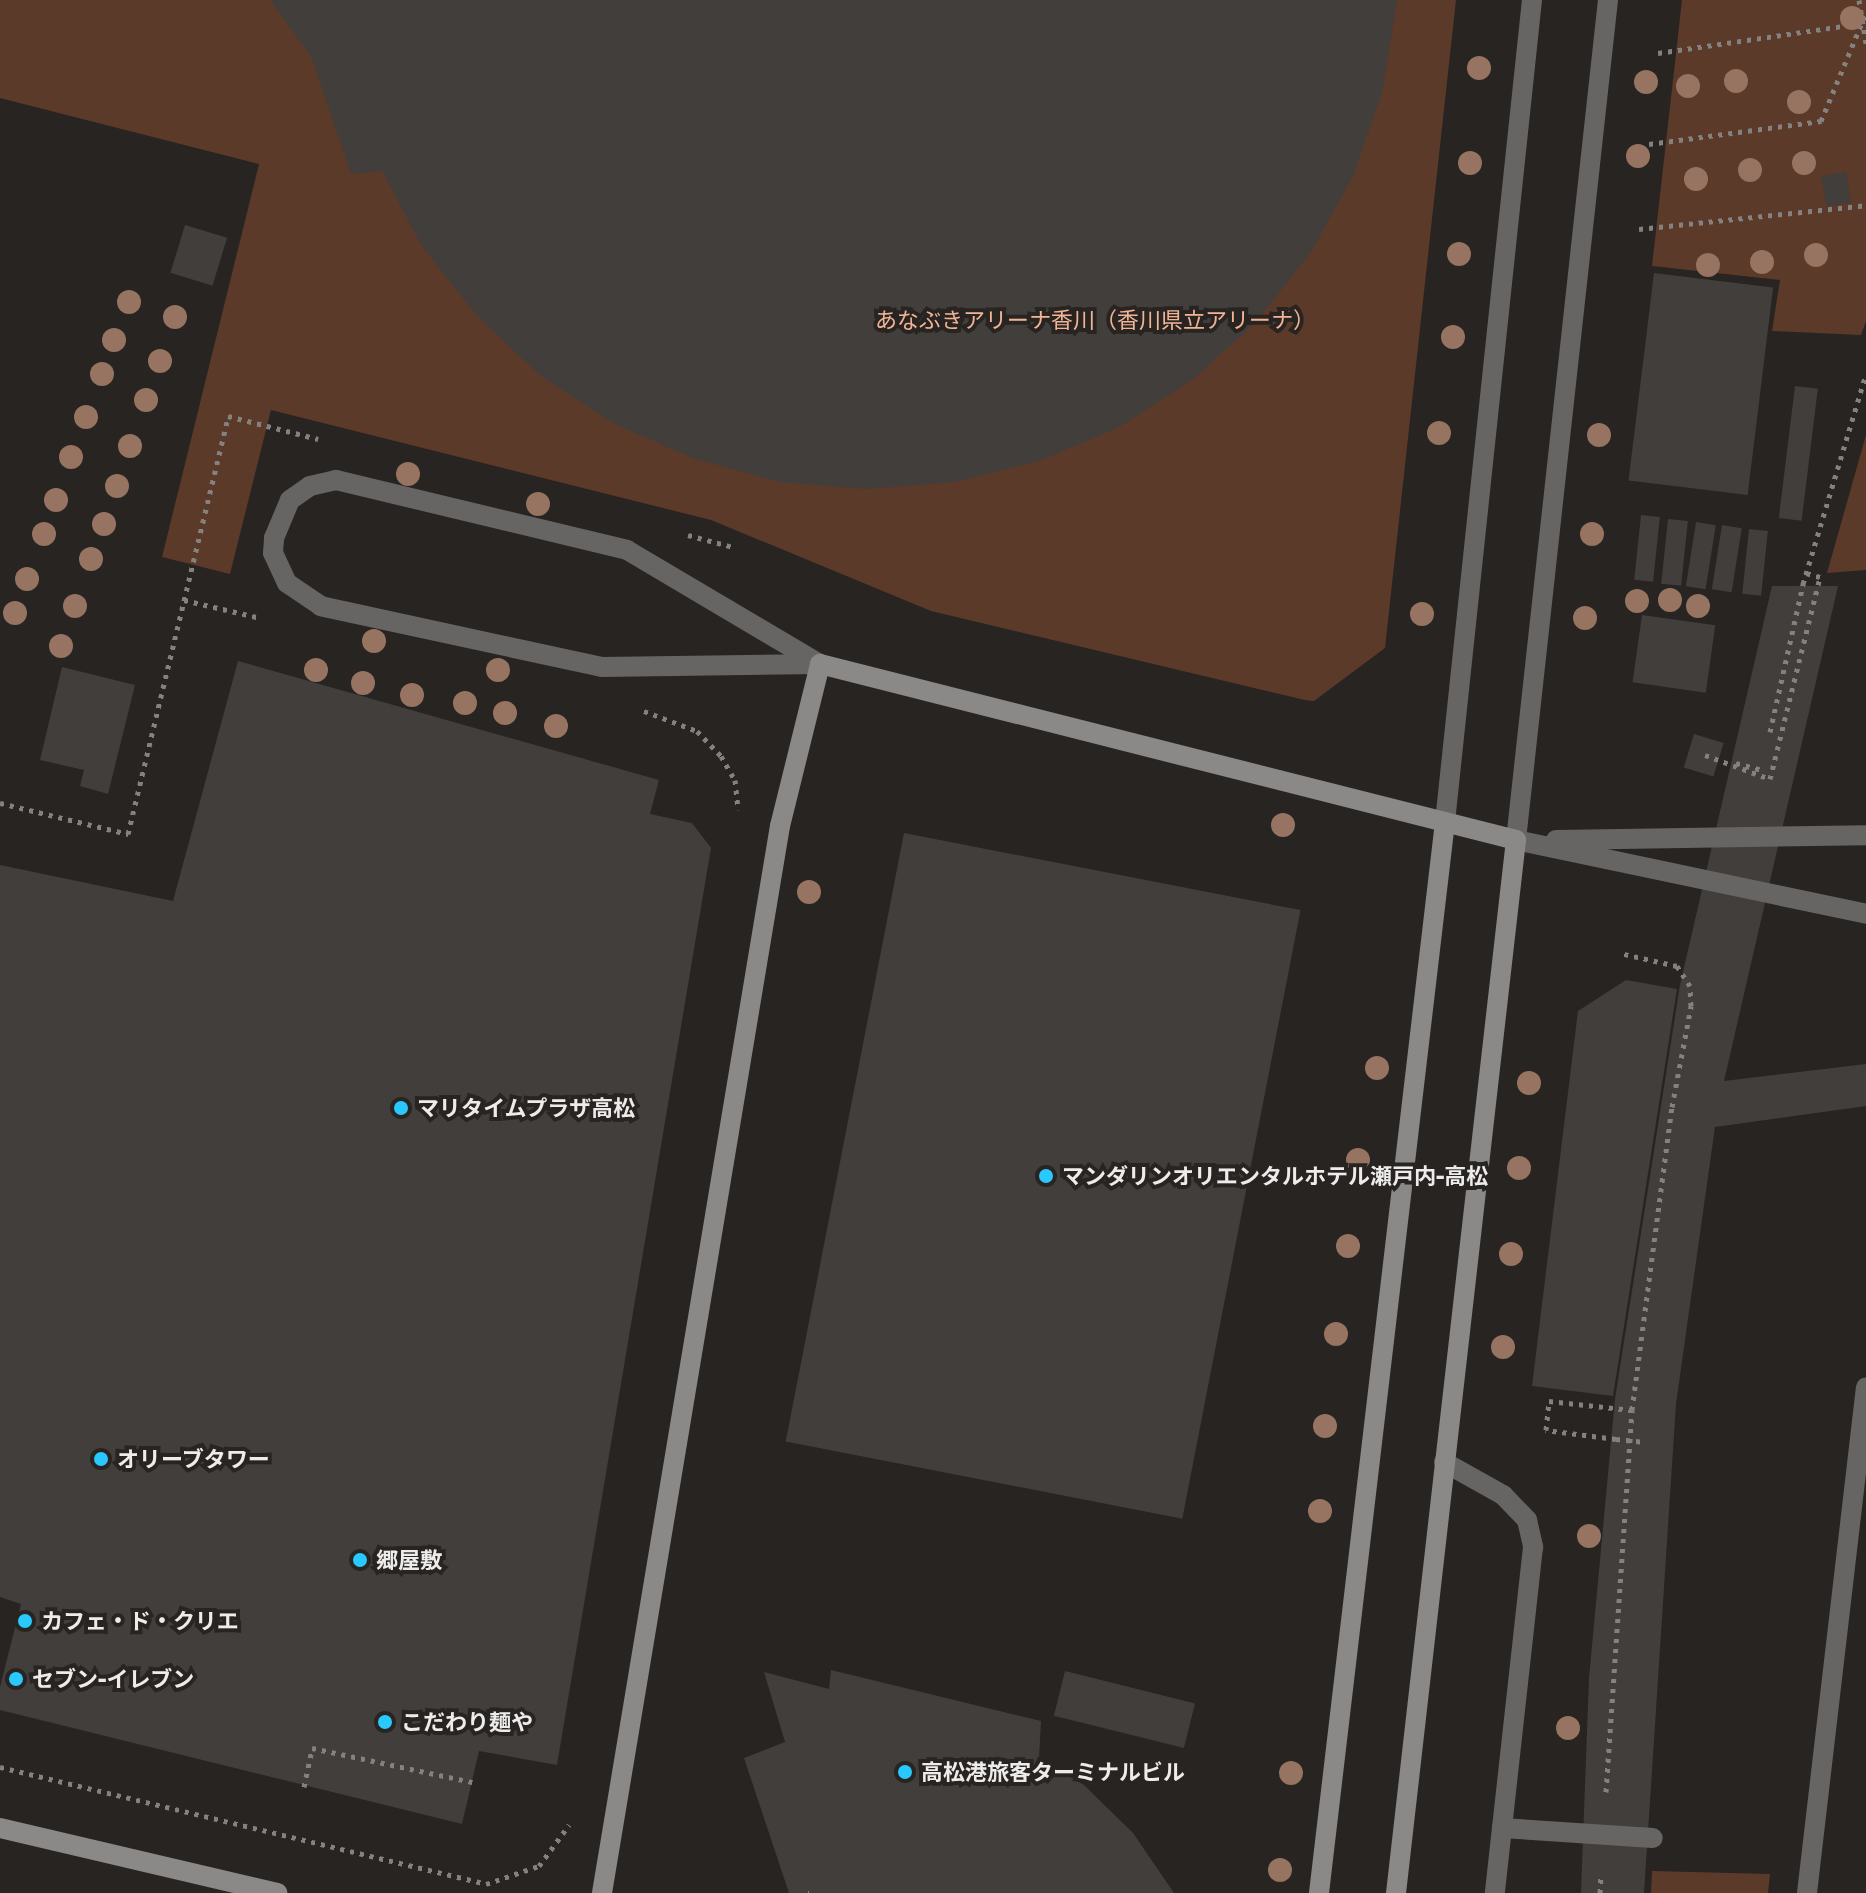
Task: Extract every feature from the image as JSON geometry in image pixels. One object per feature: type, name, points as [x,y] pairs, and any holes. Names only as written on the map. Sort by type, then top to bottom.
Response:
[{"type":"street","points":[[1319,1893],[1445,822],[1532,0]]},
{"type":"street","points":[[1396,1893],[1608,0]]},
{"type":"street","points":[[820,664],[627,550],[336,480],[298,493],[276,522],[273,553],[280,573],[295,592],[321,606],[602,667],[820,664],[1516,840],[1866,914]]},
{"type":"street","points":[[602,1893],[780,826],[820,664]]},
{"type":"street","points":[[1516,840],[1866,835]]},
{"type":"street","points":[[1807,1893],[1866,1387]]},
{"type":"street","points":[[1444,1462],[1503,1495],[1527,1520],[1533,1547],[1495,1893]]},
{"type":"street","points":[[0,1828],[277,1893]]},
{"type":"street","points":[[1502,1828],[1653,1838]]},
{"type":"path","points":[[1859,0],[1866,43]]},
{"type":"path","points":[[1649,144],[1821,121],[1866,13]]},
{"type":"path","points":[[1658,53],[1864,23]]},
{"type":"path","points":[[1639,229],[1866,205]]},
{"type":"path","points":[[1770,732],[1803,584],[1866,374]]},
{"type":"path","points":[[0,803],[128,834],[228,416],[267,426]]},
{"type":"path","points":[[1762,770],[1705,755],[1770,779],[1820,577],[1806,573]]},
{"type":"path","points":[[184,600],[268,620]]},
{"type":"path","points":[[635,709],[697,731],[721,756],[735,780],[740,825]]},
{"type":"path","points":[[1600,1893],[1632,1410],[1672,1107],[1691,1006],[1690,986],[1677,966],[1620,953]]},
{"type":"path","points":[[1632,1410],[1549,1401],[1546,1430],[1645,1442]]},
{"type":"path","points":[[304,1787],[312,1748],[472,1782]]},
{"type":"path","points":[[0,1767],[486,1884],[539,1866],[574,1815]]},
{"type":"green space","name":"あなぶきアリーナ香川（香川県立アリーナ）","points":[[0,0],[1456,0],[1385,648],[1314,701],[1305,700],[931,611],[711,520],[271,410],[230,574],[162,557],[259,164],[0,98]]},
{"type":"green space","points":[[1682,0],[1866,0],[1866,321],[1861,335],[1772,331],[1780,280],[1652,266]]},
{"type":"green space","points":[[1866,435],[1866,570],[1827,573]]},
{"type":"green space","points":[[1652,1871],[1770,1874],[1768,1893],[1651,1893]]},
{"type":"building","points":[[270,0],[1397,0],[1382,93],[1353,176],[1311,252],[1257,321],[1192,380],[1119,427],[1039,461],[954,482],[867,489],[780,482],[695,459],[615,424],[541,376],[478,317],[423,248],[382,171],[351,174],[312,58]]},
{"type":"building","points":[[1846,172],[1851,203],[1826,207],[1821,176]]},
{"type":"building","points":[[185,225],[227,238],[212,286],[170,273]]},
{"type":"building","points":[[1654,273],[1773,288],[1748,495],[1629,480]]},
{"type":"building","points":[[1795,386],[1818,389],[1802,521],[1779,518]]},
{"type":"building","points":[[1641,515],[1660,517],[1653,582],[1634,580]]},
{"type":"building","points":[[1668,519],[1688,521],[1681,586],[1661,584]]},
{"type":"building","points":[[1696,522],[1716,525],[1706,589],[1686,586]]},
{"type":"building","points":[[1722,525],[1742,528],[1732,592],[1712,589]]},
{"type":"building","points":[[1749,529],[1768,531],[1761,596],[1742,594]]},
{"type":"building","points":[[1772,586],[1838,586],[1724,1081],[1866,1064],[1866,1106],[1715,1127],[1676,1404],[1644,1893],[1581,1893],[1589,1678],[1615,1399],[1680,985]]},
{"type":"building","points":[[1642,615],[1715,625],[1706,693],[1633,682]]},
{"type":"building","name":"マリタイムプラザ高松","points":[[238,661],[659,780],[650,814],[692,823],[711,848],[557,1765],[479,1751],[462,1824],[0,1710],[0,1687],[21,1604],[0,1597],[0,865],[173,901]]},
{"type":"building","points":[[62,667],[135,685],[108,794],[80,786],[84,770],[40,760]]},
{"type":"building","points":[[1694,734],[1724,743],[1713,777],[1684,767]]},
{"type":"building","name":"マンダリンオリエンタルホテル瀬戸内-高松","points":[[904,833],[1301,910],[1182,1519],[786,1442]]},
{"type":"building","points":[[1626,980],[1677,989],[1613,1396],[1532,1386],[1578,1011]]},
{"type":"building","name":"高松港旅客ターミナルビル","points":[[831,1670],[1041,1721],[1039,1759],[1084,1785],[1133,1833],[1174,1893],[789,1893],[744,1758],[785,1742],[764,1672],[829,1689]]},
{"type":"building","points":[[1065,1671],[1195,1703],[1184,1748],[1054,1716]]},
{"type":"place","name":"マリタイムプラザ高松","points":[[401,1108]]},
{"type":"place","name":"マンダリンオリエンタルホテル瀬戸内-高松","points":[[1046,1176]]},
{"type":"place","name":"オリーブタワー","points":[[101,1459]]},
{"type":"place","name":"郷屋敷","points":[[360,1560]]},
{"type":"place","name":"カフェ・ド・クリエ","points":[[25,1621]]},
{"type":"place","name":"セブン-イレブン","points":[[16,1679]]},
{"type":"place","name":"こだわり麺や","points":[[385,1722]]},
{"type":"place","name":"高松港旅客ターミナルビル","points":[[905,1772]]}]
